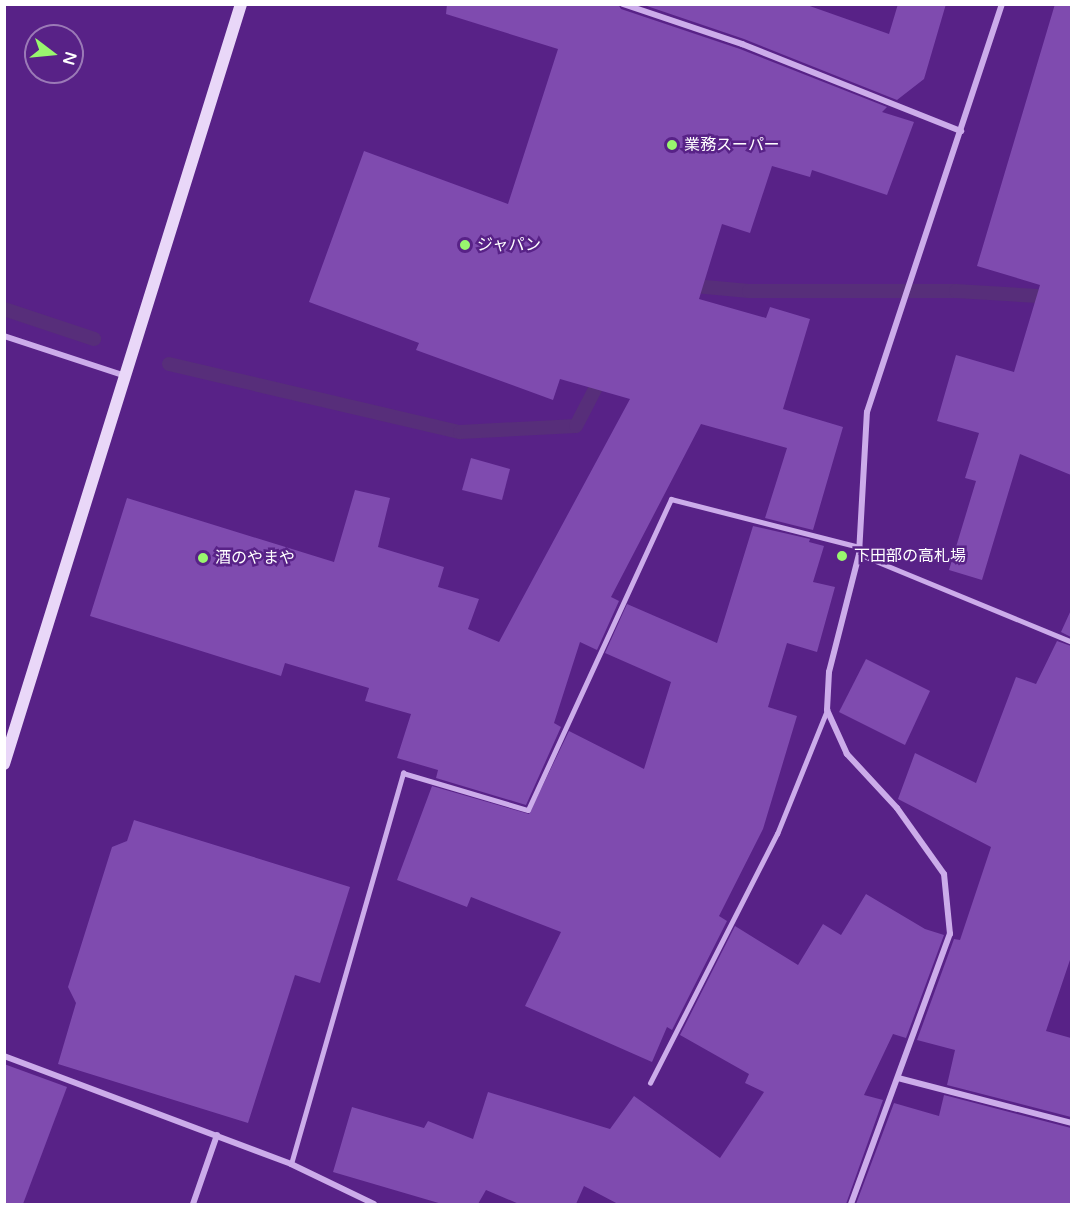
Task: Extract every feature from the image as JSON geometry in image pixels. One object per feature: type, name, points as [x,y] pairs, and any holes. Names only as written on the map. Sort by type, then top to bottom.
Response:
[{"type":"street","points":[[4,764],[127,376],[241,4]]},
{"type":"street","points":[[623,4],[742,44],[961,131]]},
{"type":"street","points":[[851,1204],[950,934],[944,874],[897,808],[847,754],[827,710],[829,672],[860,554],[867,412],[1002,4]]},
{"type":"street","points":[[4,336],[127,376]]},
{"type":"street","points":[[4,1056],[291,1164],[374,1204]]},
{"type":"street","points":[[898,1078],[1071,1123]]},
{"type":"street","points":[[193,1204],[217,1135]]},
{"type":"lane","points":[[291,1164],[403,773],[528,810],[671,499],[860,547]]},
{"type":"lane","points":[[860,554],[1071,642]]},
{"type":"lane","points":[[650,1083],[777,834],[827,710]]},
{"type":"building","points":[[447,4],[618,4],[621,9],[740,49],[887,107],[882,112],[914,122],[887,195],[812,170],[810,177],[772,166],[750,233],[722,224],[699,299],[766,318],[770,307],[810,319],[783,409],[843,427],[813,530],[765,518],[787,448],[701,424],[611,597],[619,601],[597,650],[580,642],[554,723],[561,727],[526,805],[436,778],[438,770],[397,758],[411,714],[365,701],[369,688],[285,663],[281,676],[90,616],[127,498],[334,562],[355,490],[390,498],[378,547],[444,567],[438,587],[479,599],[468,629],[499,642],[630,399],[560,379],[553,400],[416,350],[419,343],[309,302],[364,151],[508,204],[558,49],[446,14]]},
{"type":"building","points":[[641,4],[804,4],[889,34],[898,4],[946,4],[924,79],[897,100],[744,39]]},
{"type":"building","points":[[1055,4],[1071,4],[1071,475],[1020,454],[982,580],[949,570],[976,481],[965,478],[979,433],[937,421],[956,355],[1014,372],[1040,285],[977,266]]},
{"type":"building","points":[[471,458],[510,469],[502,500],[462,490]]},
{"type":"building","points":[[753,526],[810,539],[809,542],[824,546],[813,582],[835,587],[817,652],[787,643],[768,707],[797,716],[763,829],[719,916],[727,921],[672,1030],[667,1027],[652,1062],[525,1006],[561,932],[471,897],[467,907],[397,880],[432,786],[529,814],[569,731],[644,769],[671,682],[605,653],[627,604],[717,643]]},
{"type":"building","points":[[1071,610],[1071,637],[1061,632]]},
{"type":"building","points":[[1057,641],[1071,646],[1071,957],[1046,1031],[1071,1038],[1071,1117],[947,1085],[955,1050],[917,1040],[954,939],[960,940],[991,847],[898,799],[915,753],[976,783],[1016,677],[1036,684]]},
{"type":"building","points":[[866,659],[930,691],[905,745],[839,712]]},
{"type":"building","points":[[134,820],[350,887],[320,983],[295,975],[248,1123],[58,1064],[76,1003],[68,987],[112,847],[127,841]]},
{"type":"building","points":[[866,894],[925,929],[944,935],[906,1038],[893,1034],[864,1095],[883,1100],[846,1204],[618,1204],[584,1186],[576,1204],[519,1204],[486,1190],[478,1204],[442,1204],[333,1172],[352,1107],[424,1128],[428,1121],[473,1139],[488,1092],[610,1129],[634,1096],[720,1158],[764,1092],[745,1083],[749,1074],[680,1035],[735,926],[798,965],[823,924],[841,935]]},
{"type":"building","points":[[4,1064],[67,1087],[23,1204],[4,1204]]},
{"type":"building","points":[[944,1095],[1071,1128],[1071,1204],[856,1204],[894,1103],[939,1116]]},
{"type":"waterway","points":[[684,285],[749,291],[956,291],[1072,298]]},
{"type":"waterway","points":[[4,309],[94,339]]},
{"type":"waterway","points":[[169,364],[460,432],[576,426],[604,372]]},
{"type":"place","name":"業務スーパー","points":[[672,145]]},
{"type":"place","name":"ジャパン","points":[[465,245]]},
{"type":"place","name":"下田部の高札場","points":[[842,556]]},
{"type":"place","name":"酒のやまや","points":[[203,558]]}]
